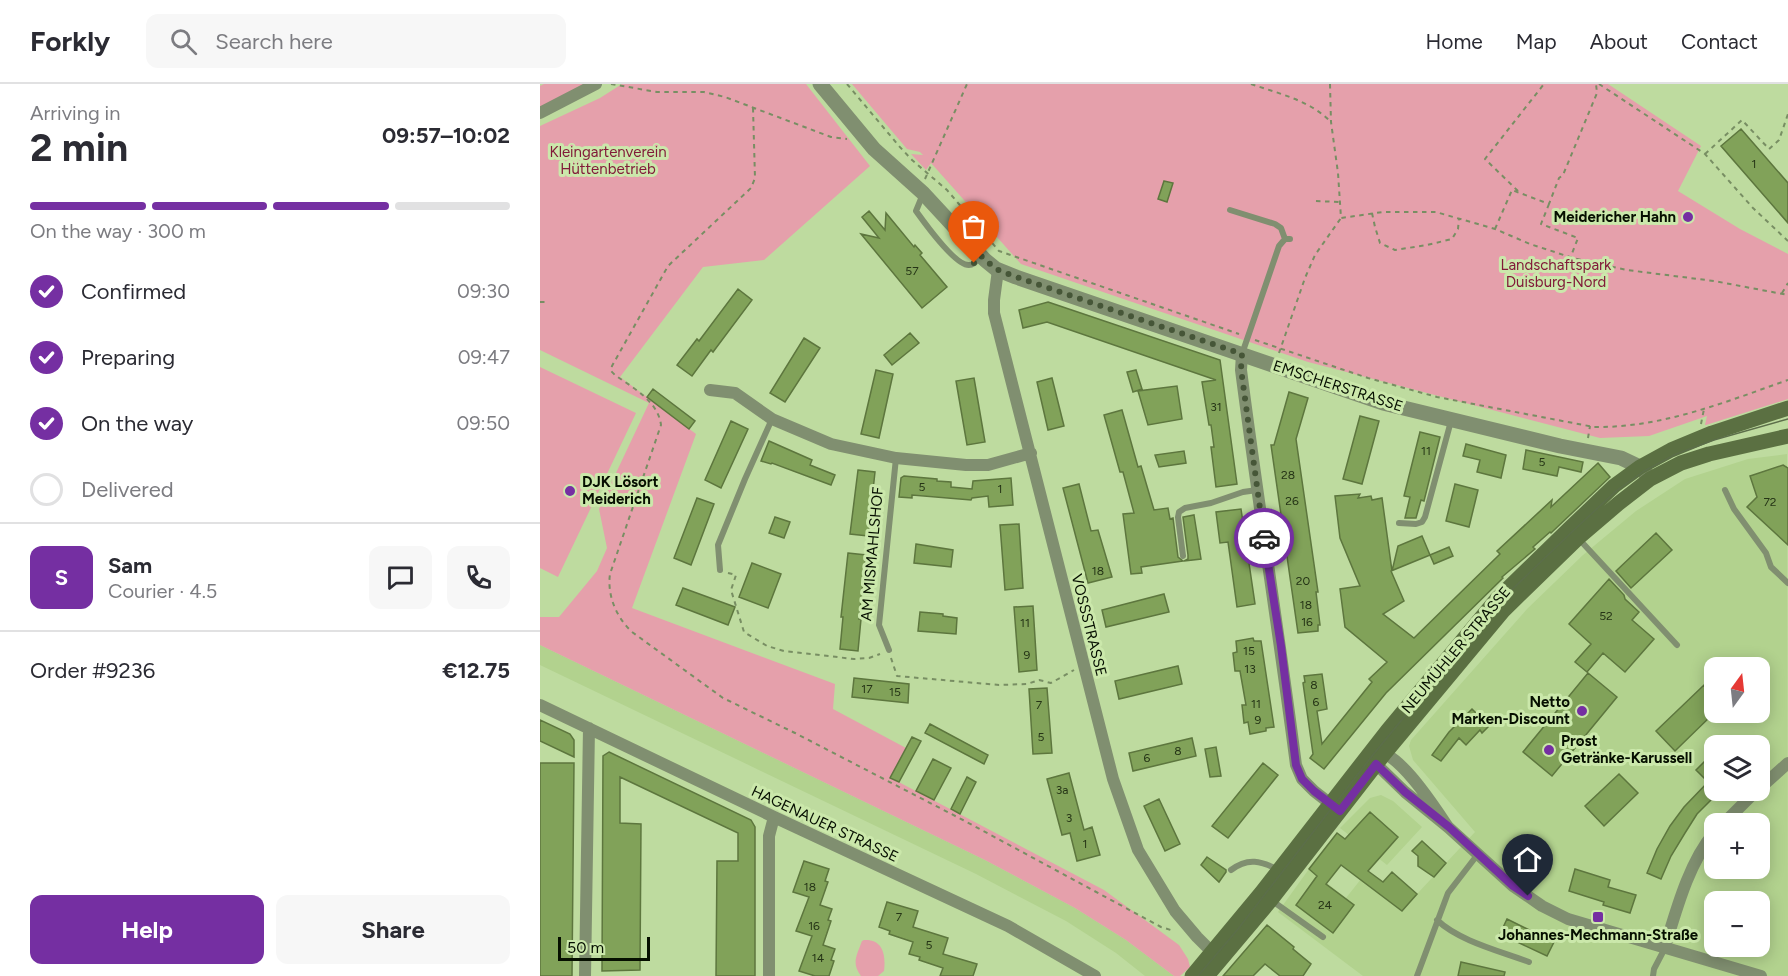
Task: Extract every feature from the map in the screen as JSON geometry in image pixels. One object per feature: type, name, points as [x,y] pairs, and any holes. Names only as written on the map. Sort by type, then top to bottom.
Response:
[{"type":"main road","name":"NEUMÜHLER STRASSE","points":[[1574,533],[1614,486],[1640,466],[1712,433],[1788,408]]},
{"type":"main road","name":"NEUMÜHLER STRASSE","points":[[1192,976],[1217,956],[1284,874],[1335,807],[1378,756],[1496,600],[1574,533],[1650,479],[1680,463],[1788,436]]},
{"type":"main road","name":"NEUMÜHLER STRASSE","points":[[1207,976],[1217,956]]},
{"type":"street","points":[[540,112],[596,84]]},
{"type":"street","name":"EMSCHERSTRASSE","points":[[820,84],[868,142],[921,191],[981,256],[998,270],[1383,403],[1560,446],[1608,455],[1640,466]]},
{"type":"street","name":"VOSSSTRASSE","points":[[998,270],[994,313],[1113,779],[1138,850],[1175,911],[1217,956]]},
{"type":"street","points":[[1242,354],[1241,369],[1296,765],[1302,779],[1335,807]]},
{"type":"street","points":[[710,390],[735,393],[772,419],[831,444],[896,458],[988,465],[1030,453]]},
{"type":"street","points":[[1640,466],[1650,479]]},
{"type":"street","name":"HAGENAUER STRASSE","points":[[540,705],[1008,926],[1095,976]]},
{"type":"street","points":[[585,976],[589,728]]},
{"type":"street","points":[[1378,756],[1415,781],[1449,827],[1513,886],[1542,906],[1568,919],[1761,976]]},
{"type":"street","points":[[1770,779],[1788,763]]},
{"type":"street","points":[[1734,813],[1746,801]]},
{"type":"street","points":[[769,976],[769,836],[774,817]]},
{"type":"street","points":[[1665,948],[1688,881],[1704,849]]},
{"type":"lane","points":[[921,191],[916,211],[942,244],[964,265],[969,266],[981,256]]},
{"type":"lane","points":[[1230,210],[1275,224],[1281,228],[1287,239],[1279,246],[1242,354]]},
{"type":"lane","points":[[720,570],[718,545],[772,419]]},
{"type":"lane","points":[[1399,524],[1416,524],[1422,522],[1425,517],[1451,420]]},
{"type":"lane","name":"AM MISMAHLSHOF","points":[[889,650],[879,625],[896,458]]},
{"type":"lane","points":[[1183,556],[1179,512],[1185,508],[1257,490]]},
{"type":"lane","points":[[1725,490],[1734,509],[1766,553],[1771,567],[1788,583]]},
{"type":"lane","points":[[1574,533],[1677,645]]},
{"type":"lane","points":[[1417,976],[1448,893],[1478,854]]},
{"type":"lane","points":[[1231,870],[1239,864],[1248,862],[1266,864],[1284,874]]},
{"type":"lane","points":[[1266,896],[1323,937]]},
{"type":"lane","points":[[1437,920],[1443,926],[1469,940],[1529,962]]},
{"type":"lane","points":[[1653,976],[1654,969],[1665,948]]},
{"type":"path","points":[[610,84],[657,92],[704,92],[725,97],[831,136],[868,142]]},
{"type":"path","points":[[847,84],[899,146],[947,190],[999,251],[1357,375],[1437,397],[1594,427],[1627,426],[1678,417],[1788,380]]},
{"type":"path","points":[[921,191],[967,84]]},
{"type":"path","points":[[1251,84],[1301,101],[1320,111],[1331,122]]},
{"type":"path","points":[[1275,366],[1315,255],[1341,218],[1331,122],[1330,84]]},
{"type":"path","points":[[1520,193],[1485,159],[1544,84]]},
{"type":"path","points":[[1571,256],[1578,238],[1541,224],[1597,93],[1598,84],[1705,154],[1753,208],[1788,241]]},
{"type":"path","points":[[753,108],[755,178],[751,188],[668,267],[612,366],[611,371],[615,375],[656,409],[661,424],[610,574],[610,594],[618,613],[632,632],[723,698],[963,820],[1161,927],[1197,937]]},
{"type":"path","points":[[1705,154],[1742,120],[1769,149],[1779,140],[1788,114]]},
{"type":"path","points":[[1495,229],[1512,189],[1549,204]]},
{"type":"path","points":[[1316,201],[1339,202]]},
{"type":"path","points":[[1341,218],[1372,213],[1421,210],[1436,212],[1495,229],[1530,244],[1627,270],[1714,281],[1788,295]]},
{"type":"path","points":[[1372,213],[1380,243],[1395,250],[1452,239],[1458,229],[1460,218]]},
{"type":"path","points":[[1782,293],[1788,283]]},
{"type":"path","points":[[540,302],[546,302]]},
{"type":"path","points":[[720,570],[736,575],[730,590],[744,632],[767,646],[784,651],[854,659],[869,658],[889,650],[897,676],[999,685],[1027,684],[1039,680],[1051,683],[1084,665]]},
{"type":"shaded area","points":[[1787,454],[1788,976],[1363,976],[1278,912],[1309,869],[1346,898],[1361,879],[1402,910],[1475,832],[1413,760],[1409,746],[1411,740],[1527,609],[1583,555],[1636,511],[1685,479],[1748,459]]},
{"type":"shaded area","points":[[540,645],[985,860],[1075,908],[1126,940],[1174,976],[1145,976],[1116,953],[1066,921],[976,874],[540,665]]},
{"type":"shaded area","points":[[1381,795],[1393,801],[1422,827],[1387,865],[1340,828],[1370,798]]},
{"type":"green space","points":[[544,84],[585,84],[540,107],[540,86]]},
{"type":"green space","name":"Kleingartenverein Hüttenbetrieb","points":[[622,84],[806,84],[870,166],[764,260],[703,267],[620,377],[696,434],[632,608],[835,684],[833,709],[906,748],[891,778],[1104,890],[1179,945],[1190,967],[1180,976],[1174,976],[1126,940],[1075,908],[985,860],[540,645],[540,617],[559,617],[597,571],[607,548],[599,509],[649,403],[540,350],[540,126],[600,98]]},
{"type":"green space","name":"Landschaftspark Duisburg-Nord","points":[[852,84],[1608,84],[1701,146],[1678,191],[1740,229],[1788,254],[1788,399],[1706,425],[1707,416],[1649,436],[1600,438],[1308,362],[1021,264],[931,163],[926,170],[911,154],[923,155],[907,149]]},
{"type":"green space","name":"DJK Lösort Meiderich","points":[[540,367],[636,413],[558,577],[540,568]]},
{"type":"green space","points":[[864,940],[875,942],[884,954],[884,971],[878,976],[861,976],[856,967],[857,955]]},
{"type":"building","points":[[1741,129],[1788,183],[1788,223],[1721,146]]},
{"type":"building","points":[[1164,181],[1173,183],[1167,202],[1158,199]]},
{"type":"building","points":[[869,211],[885,230],[886,213],[914,247],[915,245],[922,253],[920,255],[947,287],[922,308],[861,234],[879,238],[862,217]]},
{"type":"building","points":[[738,289],[752,300],[692,376],[677,365],[697,339],[699,341]]},
{"type":"building","points":[[1048,302],[1220,360],[1237,484],[1216,487],[1211,447],[1214,447],[1202,382],[1216,380],[1047,322],[1023,328],[1019,310]]},
{"type":"building","points":[[910,333],[919,343],[892,365],[884,355]]},
{"type":"building","points":[[804,338],[820,348],[785,402],[770,393]]},
{"type":"building","points":[[876,370],[893,374],[879,438],[861,434]]},
{"type":"building","points":[[1136,370],[1142,389],[1133,392],[1127,372]]},
{"type":"building","points":[[974,378],[985,442],[967,445],[956,381]]},
{"type":"building","points":[[1052,378],[1064,426],[1048,430],[1037,382]]},
{"type":"building","points":[[1177,386],[1182,419],[1148,425],[1138,391]]},
{"type":"building","points":[[653,389],[695,421],[689,429],[647,397]]},
{"type":"building","points":[[1289,392],[1308,398],[1296,439],[1318,592],[1316,592],[1320,625],[1318,625],[1318,631],[1298,633],[1271,445],[1274,445]]},
{"type":"building","points":[[1122,410],[1138,467],[1141,466],[1154,510],[1168,508],[1170,519],[1173,518],[1178,557],[1183,561],[1141,567],[1142,573],[1131,574],[1123,514],[1134,513],[1104,415]]},
{"type":"building","points":[[1360,416],[1379,421],[1362,484],[1343,479]]},
{"type":"building","points":[[731,421],[748,429],[721,488],[705,480]]},
{"type":"building","points":[[1420,432],[1440,437],[1424,501],[1421,500],[1416,518],[1405,518],[1410,497],[1404,496]]},
{"type":"building","points":[[769,441],[812,460],[810,465],[835,475],[831,485],[761,461]]},
{"type":"building","points":[[1466,444],[1506,455],[1501,478],[1477,472],[1480,460],[1463,456]]},
{"type":"building","points":[[1526,450],[1583,462],[1581,472],[1559,467],[1557,476],[1523,469]]},
{"type":"building","points":[[1184,451],[1186,463],[1159,467],[1155,455]]},
{"type":"building","points":[[1598,463],[1610,477],[1533,547],[1535,549],[1502,577],[1386,693],[1324,769],[1310,758],[1313,754],[1304,676],[1322,674],[1327,709],[1317,711],[1322,744],[1372,682],[1369,679],[1387,662],[1345,627],[1340,589],[1360,586],[1340,538],[1335,496],[1360,494],[1358,498],[1371,496],[1372,500],[1382,498],[1392,571],[1404,601],[1383,614],[1414,638],[1500,554],[1497,551],[1552,500],[1551,507]]},
{"type":"building","points":[[1783,465],[1788,468],[1788,545],[1747,507],[1757,497],[1750,476]]},
{"type":"building","points":[[858,470],[875,472],[868,536],[850,534]]},
{"type":"building","points":[[904,476],[937,479],[937,481],[951,482],[951,487],[972,489],[973,481],[1011,478],[1013,505],[989,507],[988,496],[971,500],[912,495],[912,498],[899,497],[901,478]]},
{"type":"building","points":[[1079,484],[1091,531],[1098,530],[1112,577],[1088,583],[1063,488]]},
{"type":"building","points":[[1455,484],[1478,490],[1469,527],[1446,521]]},
{"type":"building","points":[[697,498],[714,504],[691,565],[674,558]]},
{"type":"building","points":[[1241,509],[1255,604],[1237,607],[1228,542],[1220,543],[1216,512]]},
{"type":"building","points":[[1194,515],[1201,559],[1184,561],[1188,559],[1188,555],[1183,517]]},
{"type":"building","points":[[775,517],[790,522],[784,538],[769,533]]},
{"type":"building","points":[[1019,524],[1023,588],[1005,590],[1000,525]]},
{"type":"building","points":[[1656,533],[1672,550],[1631,588],[1616,571]]},
{"type":"building","points":[[1422,536],[1430,555],[1392,571],[1398,546]]},
{"type":"building","points":[[916,544],[953,550],[951,567],[914,563]]},
{"type":"building","points":[[1449,547],[1453,556],[1434,564],[1430,555]]},
{"type":"building","points":[[848,553],[866,555],[858,651],[840,649]]},
{"type":"building","points":[[752,563],[781,574],[768,608],[739,597]]},
{"type":"building","points":[[1609,579],[1639,612],[1632,620],[1654,639],[1625,672],[1603,653],[1587,672],[1575,662],[1591,644],[1569,624]]},
{"type":"building","points":[[683,588],[735,607],[728,625],[676,605]]},
{"type":"building","points":[[1164,594],[1169,612],[1106,627],[1102,610]]},
{"type":"building","points":[[1033,606],[1037,670],[1019,672],[1014,607]]},
{"type":"building","points":[[920,612],[957,618],[956,634],[918,631]]},
{"type":"building","points":[[1253,638],[1254,641],[1261,641],[1274,727],[1250,734],[1248,722],[1244,723],[1242,705],[1246,705],[1240,671],[1235,671],[1233,653],[1237,652],[1236,641]]},
{"type":"building","points":[[1178,666],[1182,684],[1119,699],[1115,681]]},
{"type":"building","name":"Netto Marken-Discount","points":[[1588,673],[1617,697],[1552,776],[1523,752]]},
{"type":"building","points":[[854,678],[909,684],[908,703],[852,697]]},
{"type":"building","points":[[1704,685],[1704,723],[1675,751],[1656,731]]},
{"type":"building","points":[[1047,688],[1052,753],[1033,754],[1029,689]]},
{"type":"building","points":[[1472,709],[1489,726],[1482,733],[1480,730],[1466,745],[1459,738],[1441,761],[1432,755],[1449,732]]},
{"type":"building","points":[[540,720],[570,734],[574,740],[574,757],[540,741]]},
{"type":"building","points":[[930,724],[988,755],[984,764],[925,733]]},
{"type":"building","points":[[912,737],[921,741],[899,782],[890,778]]},
{"type":"building","points":[[1192,738],[1196,756],[1133,771],[1129,753]]},
{"type":"building","points":[[1216,747],[1221,776],[1210,777],[1205,749]]},
{"type":"building","points":[[609,752],[751,820],[755,827],[755,976],[716,976],[717,861],[738,861],[738,833],[620,777],[620,823],[641,824],[640,970],[602,971],[603,756]]},
{"type":"building","points":[[933,759],[951,768],[934,800],[916,791]]},
{"type":"building","points":[[1704,762],[1704,778],[1696,770]]},
{"type":"building","points":[[540,763],[574,763],[572,976],[540,976]]},
{"type":"building","points":[[1263,763],[1278,775],[1228,838],[1212,826]]},
{"type":"building","points":[[1069,773],[1084,830],[1092,827],[1100,855],[1077,861],[1070,833],[1062,835],[1047,779]]},
{"type":"building","points":[[1619,774],[1638,793],[1604,826],[1585,806]]},
{"type":"building","points":[[967,777],[976,782],[960,814],[951,809]]},
{"type":"building","points":[[1704,786],[1704,801],[1710,801],[1697,814],[1671,856],[1661,879],[1647,873],[1657,849],[1684,807]]},
{"type":"building","points":[[1159,799],[1180,844],[1165,851],[1144,806]]},
{"type":"building","points":[[1370,812],[1398,837],[1368,871],[1383,882],[1392,872],[1417,894],[1402,911],[1341,865],[1326,884],[1354,905],[1333,933],[1296,905],[1317,876],[1309,869],[1337,833],[1345,839]]},
{"type":"building","points":[[1422,841],[1446,863],[1434,877],[1418,866],[1418,856],[1412,851]]},
{"type":"building","points":[[1207,857],[1226,870],[1219,882],[1201,865]]},
{"type":"building","points":[[804,861],[829,869],[825,881],[828,882],[820,905],[832,909],[828,920],[831,921],[823,945],[835,949],[829,976],[815,976],[799,971],[812,936],[796,931],[809,897],[793,892]]},
{"type":"building","points":[[1575,869],[1610,880],[1608,887],[1636,895],[1630,913],[1569,891]]},
{"type":"building","points":[[887,902],[918,911],[913,927],[948,938],[943,954],[977,964],[973,976],[940,976],[943,968],[909,954],[913,942],[889,934],[890,931],[879,927]]},
{"type":"building","points":[[1507,919],[1554,942],[1547,956],[1500,934]]},
{"type":"building","points":[[1267,925],[1311,964],[1303,976],[1280,976],[1265,964],[1253,976],[1223,976]]},
{"type":"building","points":[[1461,962],[1505,972],[1504,976],[1458,976]]},
{"type":"tram line","points":[[1198,976],[1238,929],[1372,756],[1498,603],[1574,530],[1616,491],[1644,471],[1676,454],[1714,440],[1788,419]]},
{"type":"way so far","points":[[974,263],[981,256],[996,269],[1016,277],[1242,354],[1241,369],[1264,538]]},
{"type":"place","name":"Meidericher Hahn","points":[[1688,217]]},
{"type":"place","name":"DJK Lösort Meiderich","points":[[570,491]]},
{"type":"place","name":"Netto Marken-Discount","points":[[1582,711]]},
{"type":"place","name":"Prost Getränke-Karussell","points":[[1549,750]]},
{"type":"place","name":"Johannes-Mechmann-Straße","points":[[1598,917]]},
{"type":"route","points":[[1264,538],[1296,765],[1302,779],[1340,811],[1376,764],[1513,886],[1528,896]]}]
